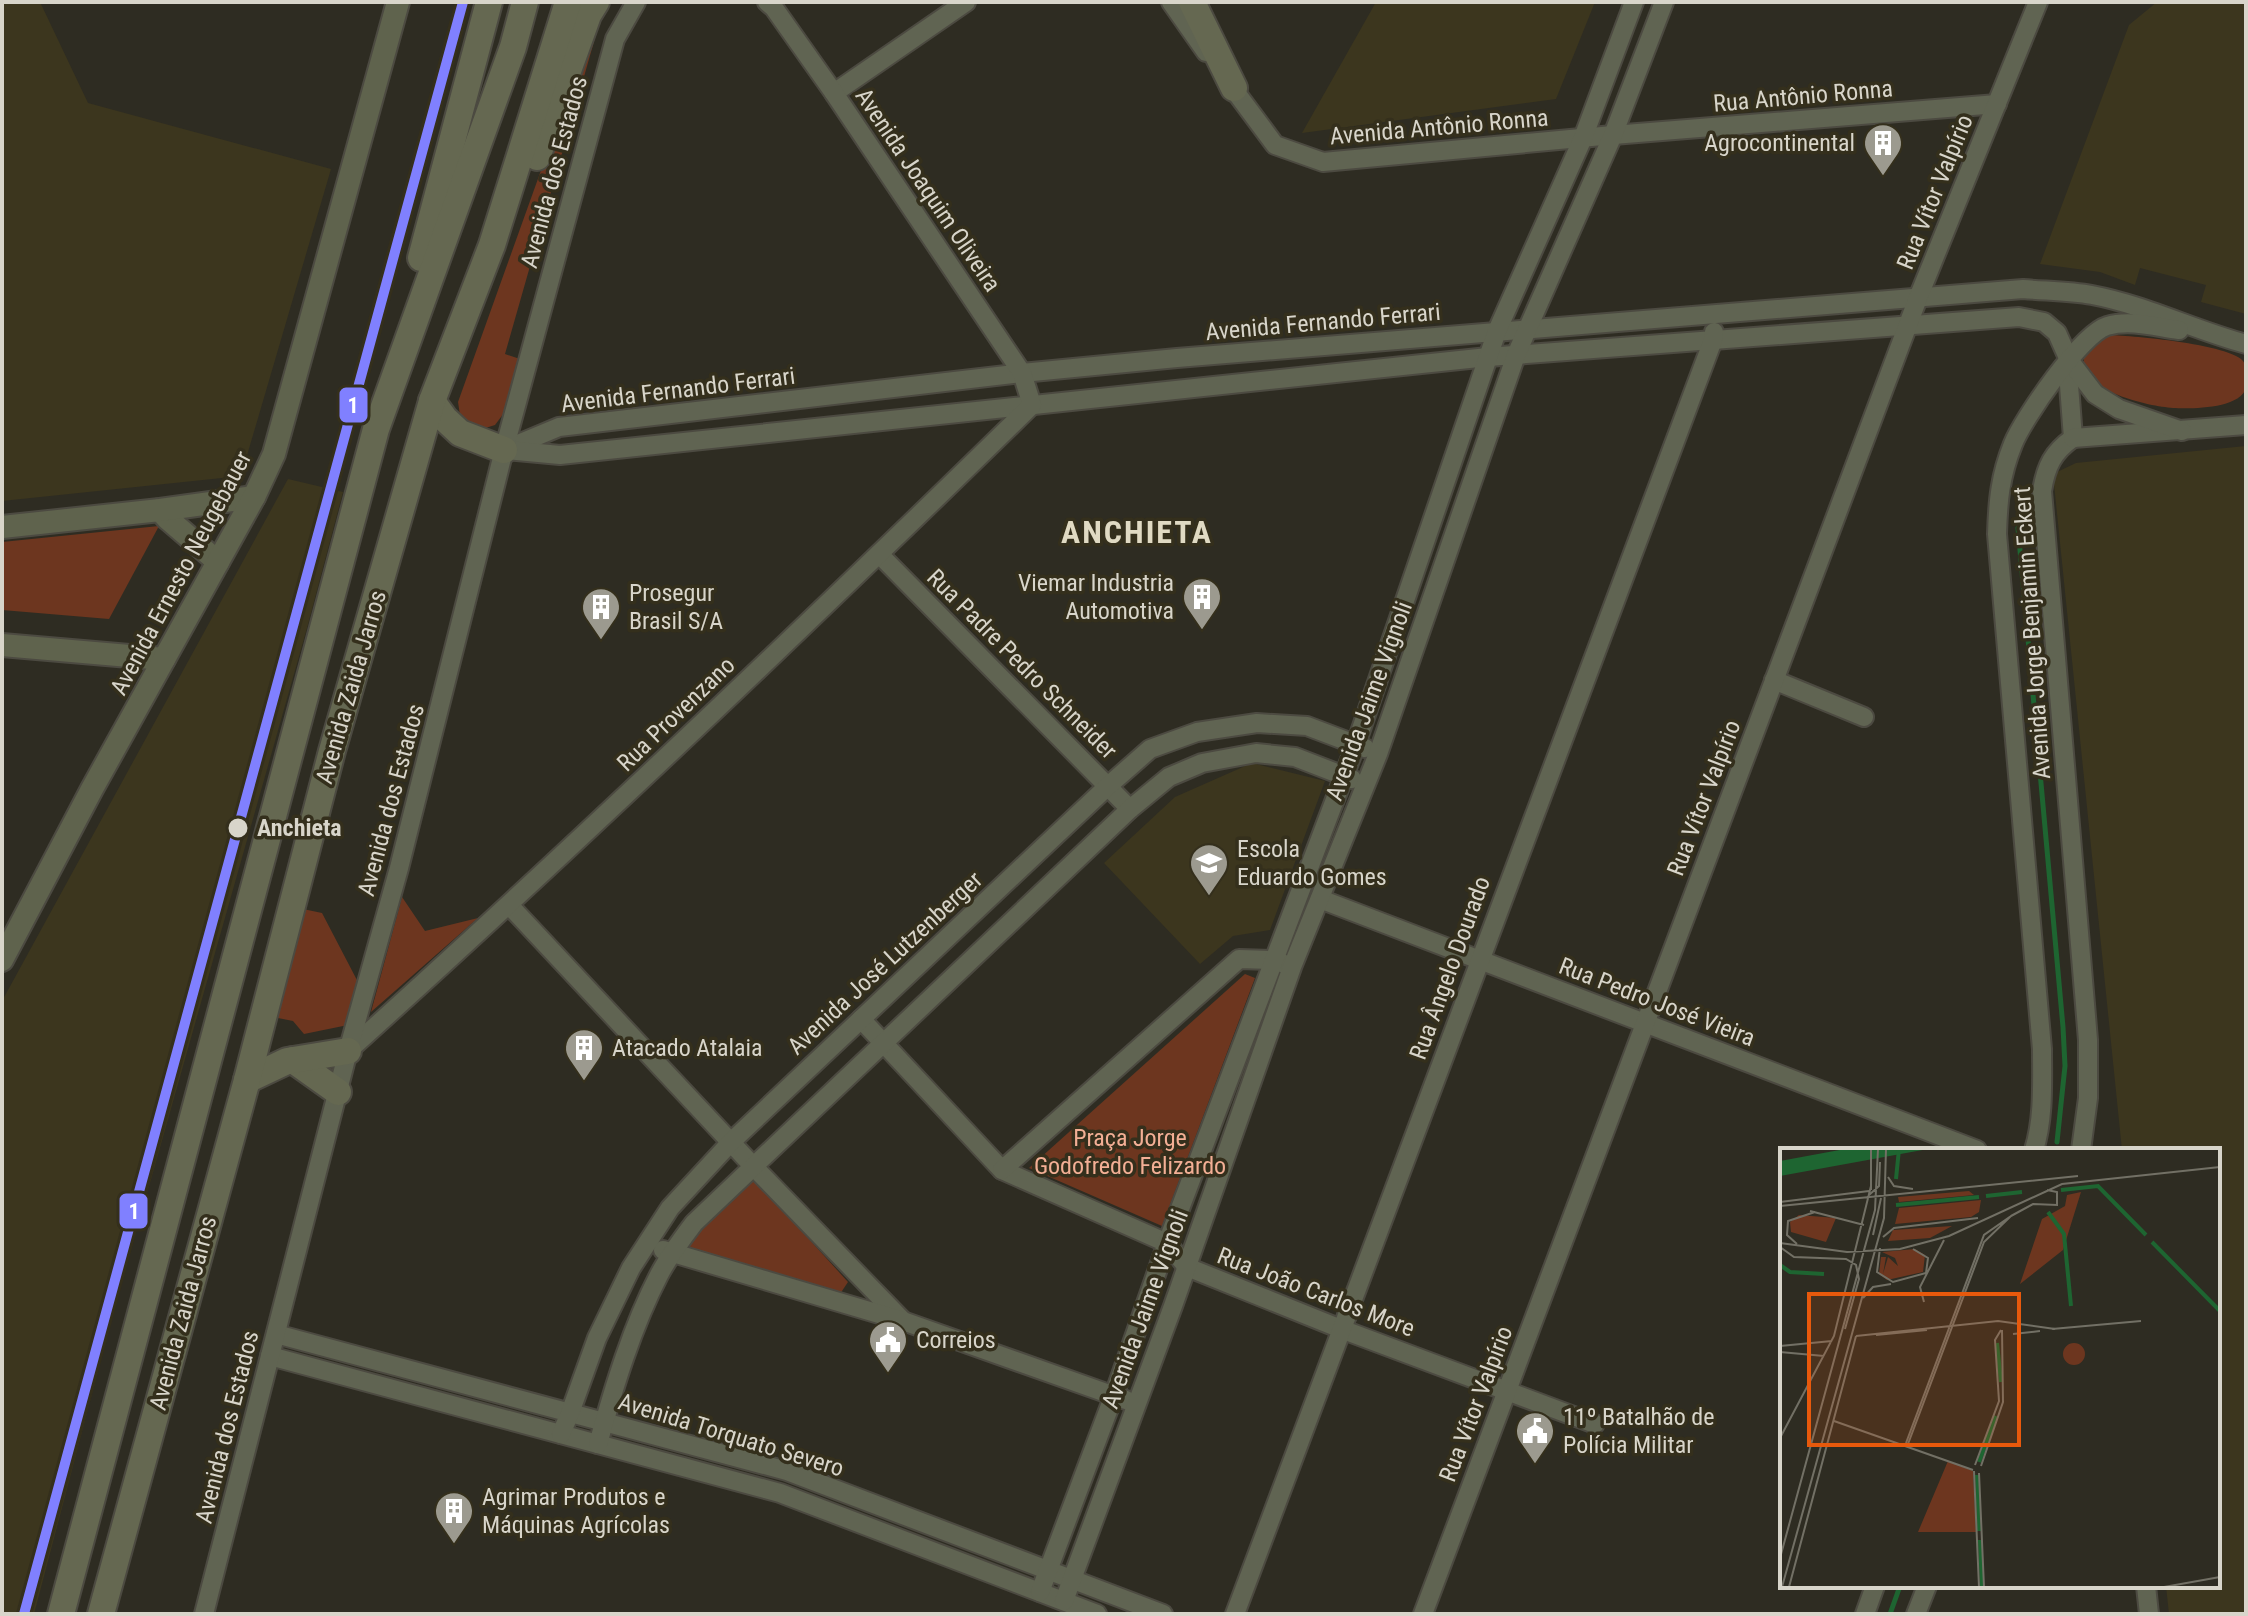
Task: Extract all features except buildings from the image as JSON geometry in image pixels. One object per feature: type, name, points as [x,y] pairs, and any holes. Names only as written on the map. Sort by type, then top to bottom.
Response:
[{"type":"highway","points":[[376,429],[489,2]]},
{"type":"highway","name":"Avenida Zaida Jarros","points":[[61,1614],[376,429],[513,47],[525,2]]},
{"type":"highway","name":"Avenida Zaida Jarros","points":[[101,1614],[247,1080],[332,751],[432,401],[492,245],[568,2]]},
{"type":"highway","points":[[492,245],[535,162],[589,12],[596,2]]},
{"type":"highway","points":[[1192,2],[1234,88]]},
{"type":"highway","points":[[432,401],[460,433],[504,450]]},
{"type":"highway","points":[[247,1080],[293,1060],[348,1051]]},
{"type":"highway","points":[[293,1060],[338,1092]]},
{"type":"main road","name":"Avenida Ernesto Neugebauer","points":[[2,960],[92,789],[254,497],[274,454],[398,2]]},
{"type":"main road","points":[[2,527],[254,497]]},
{"type":"main road","points":[[160,510],[218,562]]},
{"type":"main road","points":[[2,645],[164,659]]},
{"type":"street","name":"Avenida dos Estados","points":[[204,1614],[348,1051],[399,868],[504,450],[615,39],[636,2]]},
{"type":"street","points":[[834,93],[966,2]]},
{"type":"street","name":"Avenida Antônio Ronna","points":[[1171,2],[1275,145],[1323,162],[1613,135]]},
{"type":"street","name":"Avenida Jaime Vignoli","points":[[1040,1592],[1167,1243],[1356,744],[1497,331],[1583,138],[1634,2]]},
{"type":"street","name":"Avenida Jaime Vignoli","points":[[1064,1601],[1187,1267],[1292,967],[1378,754],[1516,355],[1613,135],[1664,2]]},
{"type":"street","name":"Rua Vítor Valpírio","points":[[1423,1614],[1918,298],[2038,2]]},
{"type":"street","name":"Avenida Joaquim Oliveira","points":[[770,5],[834,93],[1022,373],[1032,405]]},
{"type":"street","name":"Rua Antônio Ronna","points":[[1613,135],[1997,104]]},
{"type":"street","name":"Avenida Fernando Ferrari","points":[[504,450],[559,427],[1022,373],[2023,289],[2091,295],[2246,344]]},
{"type":"street","name":"Rua Ângelo Dourado","points":[[1235,1614],[1721,314]]},
{"type":"street","name":"Avenida Fernando Ferrari","points":[[504,450],[560,455],[1488,357],[2019,317],[2044,322],[2057,333],[2069,360],[2095,394],[2119,409],[2182,431]]},
{"type":"street","points":[[1665,318],[1672,318],[1713,340]]},
{"type":"street","name":"Avenida Jorge Benjamin Eckert","points":[[2035,1148],[2042,1093],[2042,1049],[1997,534],[1998,494],[2013,443],[2032,410],[2085,340],[2104,327],[2125,323],[2212,335]]},
{"type":"street","points":[[1177,358],[1180,389]]},
{"type":"street","points":[[2069,360],[2073,438]]},
{"type":"street","name":"Rua Provenzano","points":[[348,1051],[509,905],[1032,405]]},
{"type":"street","name":"Avenida Fernando Ferrari","points":[[2073,438],[2246,425]]},
{"type":"street","name":"Avenida Jorge Benjamin Eckert","points":[[2073,438],[2058,448],[2050,459],[2042,491],[2088,1040],[2088,1098],[2081,1148]]},
{"type":"street","name":"Rua Padre Pedro Schneider","points":[[879,554],[1130,809]]},
{"type":"street","points":[[1774,680],[1864,717]]},
{"type":"street","name":"Avenida José Lutzenberger","points":[[561,1434],[597,1338],[631,1268],[670,1208],[731,1142],[1150,749],[1197,732],[1257,723],[1307,726],[1378,754]]},
{"type":"street","points":[[598,1444],[629,1346],[658,1277],[694,1223],[1130,809],[1169,777],[1202,763],[1256,753],[1295,757],[1366,784]]},
{"type":"street","name":"Rua Pedro José Vieira","points":[[1320,899],[1972,1148]]},
{"type":"street","points":[[509,905],[903,1321]]},
{"type":"street","points":[[1002,1170],[1239,959],[1274,960],[1292,967]]},
{"type":"street","name":"Rua João Carlos More","points":[[861,1019],[1002,1170],[1167,1243],[1187,1267],[1341,1329],[1595,1424]]},
{"type":"street","points":[[648,1242],[671,1254],[903,1321],[1136,1404]]},
{"type":"street","name":"Avenida Torquato Severo","points":[[276,1334],[787,1471],[1163,1614]]},
{"type":"street","name":"Avenida Torquato Severo","points":[[270,1356],[780,1493],[1097,1614]]},
{"type":"street","points":[[420,1396],[429,1375]]},
{"type":"street","points":[[902,1539],[912,1519]]},
{"type":"street","points":[[1865,1614],[1874,1588]]},
{"type":"street","points":[[1916,1614],[1926,1588]]},
{"type":"street","points":[[2146,1588],[2149,1614]]},
{"type":"shaded area","points":[[2,2],[40,2],[88,103],[331,169],[241,476],[2,501]]},
{"type":"shaded area","points":[[1376,2],[1595,2],[1556,99],[1302,133]]},
{"type":"shaded area","points":[[2157,2],[2246,2],[2246,314],[2201,302],[2206,285],[2140,268],[2135,285],[2100,272],[2040,264],[2129,25]]},
{"type":"shaded area","points":[[2246,446],[2246,1614],[2169,1614],[2166,1588],[2220,1588],[2220,1148],[2122,1148],[2053,474],[2076,463]]},
{"type":"shaded area","points":[[288,479],[343,492],[116,1303],[34,1614],[2,1614],[2,1001]]},
{"type":"shaded area","name":"Escola Eduardo Gomes","points":[[1252,763],[1325,781],[1270,930],[1233,936],[1200,964],[1104,863],[1175,797]]},
{"type":"green space","points":[[592,28],[597,31],[505,354],[520,359],[507,409],[495,425],[476,431],[461,422],[458,402]]},
{"type":"green space","points":[[2109,335],[2178,342],[2231,354],[2245,365],[2246,388],[2234,400],[2202,408],[2162,407],[2118,395],[2093,380],[2086,370],[2084,358],[2088,347]]},
{"type":"green space","points":[[159,526],[109,619],[2,610],[2,542]]},
{"type":"green space","points":[[402,897],[425,931],[478,918],[371,1012]]},
{"type":"green space","points":[[303,909],[322,913],[359,984],[348,1025],[304,1034],[293,1021],[278,1018]]},
{"type":"green space","name":"Praça Jorge Godofredo Felizardo","points":[[1245,974],[1255,978],[1162,1226],[1029,1168]]},
{"type":"green space","points":[[751,1175],[848,1282],[840,1294],[680,1246]]},
{"type":"waterway","points":[[2018,528],[2063,1027],[2065,1066],[2057,1142]]},
{"type":"waterway","points":[[1890,1614],[1899,1588]]},
{"type":"transit line","name":"1","points":[[24,1614],[463,2]]},
{"type":"place","name":"Agrocontinental","points":[[1883,177]]},
{"type":"place","name":"Viemar Industria Automotiva","points":[[1202,631]]},
{"type":"place","name":"Prosegur Brasil S/A","points":[[601,641]]},
{"type":"place","name":"Anchieta","points":[[238,828]]},
{"type":"place","name":"Escola Eduardo Gomes","points":[[1209,897]]},
{"type":"place","name":"Atacado Atalaia","points":[[584,1082]]},
{"type":"place","name":"Correios","points":[[888,1374]]},
{"type":"place","name":"11º Batalhão de Polícia Militar","points":[[1535,1465]]},
{"type":"place","name":"Agrimar Produtos e Máquinas Agrícolas","points":[[454,1545]]},
{"type":"district","name":"ANCHIETA","points":[[1137,532]]}]
